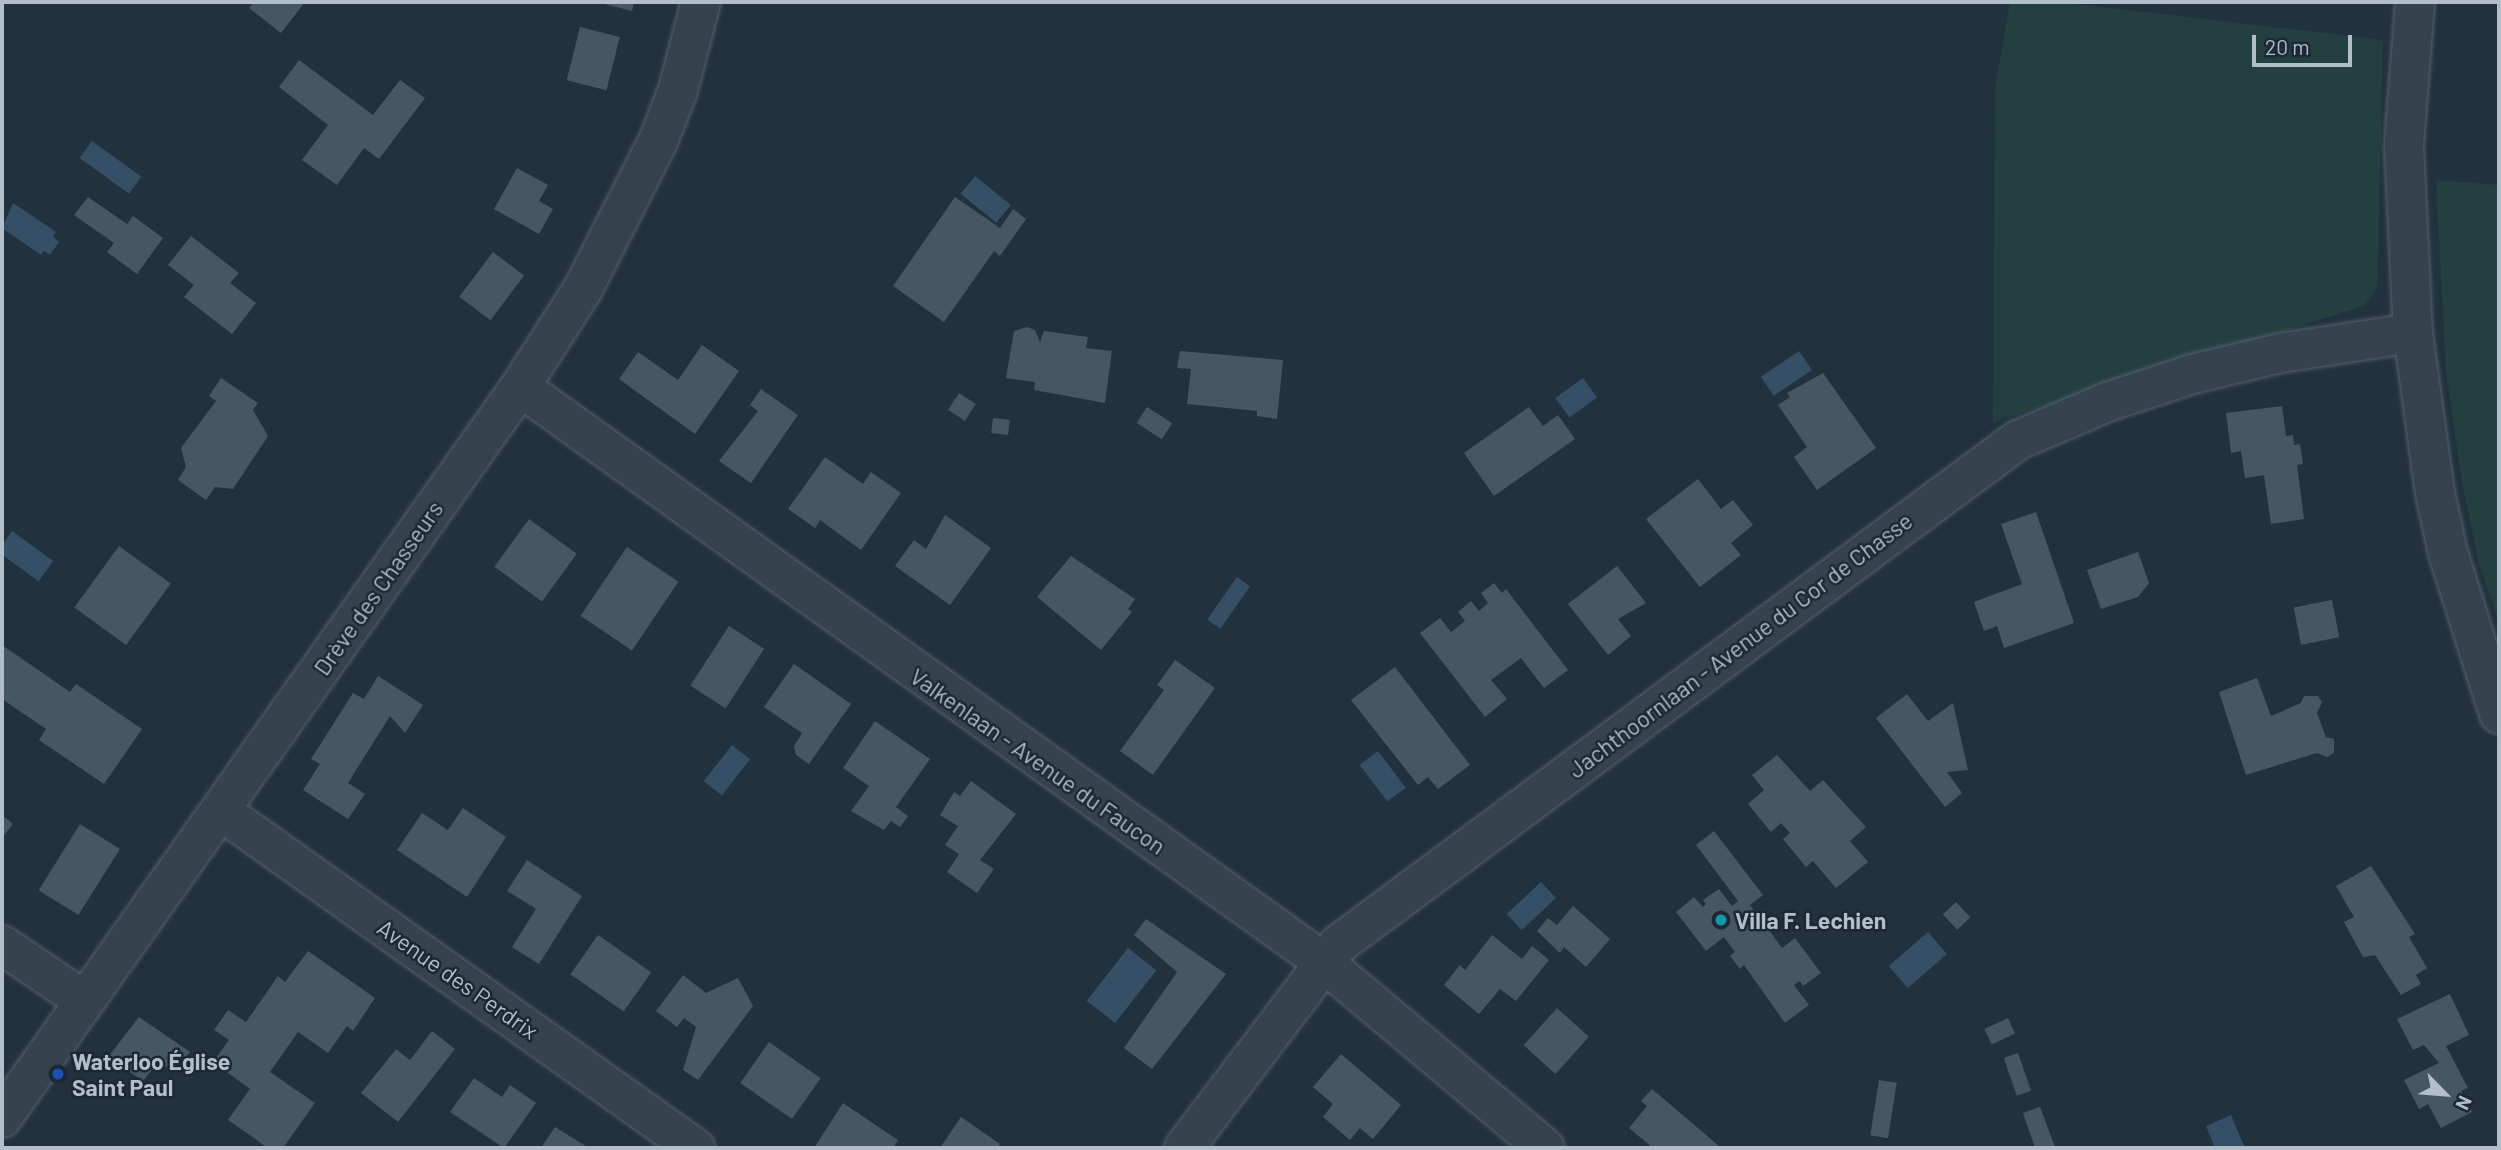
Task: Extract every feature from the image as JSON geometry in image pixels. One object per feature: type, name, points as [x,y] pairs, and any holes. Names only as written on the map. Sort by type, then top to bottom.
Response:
[{"type":"street","points":[[2415,2],[2404,144],[2413,332],[2443,529],[2459,597],[2499,714]]},
{"type":"street","name":"Drève des Chasseurs","points":[[2,1118],[520,387],[583,289],[637,186],[678,90],[698,13]]},
{"type":"street","name":"Jachthoornlaan - Avenue du Cor de Chasse","points":[[1184,1148],[1322,961],[1396,900],[2018,440],[2107,402],[2192,374],[2315,347],[2413,332]]},
{"type":"street","name":"Valkenlaan - Avenue du Faucon","points":[[520,387],[1322,961],[1545,1148]]},
{"type":"street","name":"Avenue des Perdrix","points":[[221,811],[695,1148]]},
{"type":"street","points":[[2,945],[85,1001]]},
{"type":"green space","points":[[2010,2],[2059,2],[2383,40],[2377,287],[2364,306],[1993,422],[1995,89]]},
{"type":"green space","points":[[2436,180],[2499,185],[2499,622],[2478,560],[2461,477],[2446,371]]},
{"type":"water","points":[[92,141],[141,177],[129,194],[80,158]]},
{"type":"water","points":[[975,176],[1011,205],[996,223],[961,194]]},
{"type":"water","points":[[13,203],[56,232],[53,236],[59,242],[50,255],[44,251],[41,255],[2,228]]},
{"type":"water","points":[[1799,351],[1812,370],[1774,396],[1761,377]]},
{"type":"water","points":[[1583,378],[1597,397],[1570,417],[1555,398]]},
{"type":"water","points":[[12,531],[53,561],[39,581],[2,555],[2,545]]},
{"type":"water","points":[[1237,577],[1250,586],[1220,629],[1207,620]]},
{"type":"water","points":[[732,745],[750,759],[722,795],[704,781]]},
{"type":"water","points":[[1378,751],[1406,788],[1387,802],[1360,765]]},
{"type":"water","points":[[1541,882],[1556,898],[1522,930],[1507,914]]},
{"type":"water","points":[[1928,932],[1947,954],[1908,988],[1889,966]]},
{"type":"water","points":[[1128,948],[1156,970],[1115,1023],[1087,1001]]},
{"type":"water","points":[[2231,1115],[2245,1148],[2215,1148],[2206,1126]]},
{"type":"building","points":[[254,2],[305,2],[281,33],[249,8]]},
{"type":"building","points":[[597,2],[634,2],[632,11]]},
{"type":"building","points":[[580,27],[620,37],[606,90],[567,80]]},
{"type":"building","points":[[299,60],[373,115],[400,80],[425,98],[379,159],[364,148],[337,185],[302,160],[328,125],[279,87]]},
{"type":"building","points":[[517,168],[548,185],[539,201],[553,209],[539,234],[494,209]]},
{"type":"building","points":[[88,197],[127,224],[133,216],[163,238],[137,274],[107,252],[114,243],[74,215]]},
{"type":"building","points":[[955,197],[1000,228],[1013,209],[1026,219],[1000,256],[994,251],[944,322],[893,286]]},
{"type":"building","points":[[191,236],[239,273],[230,283],[256,303],[232,334],[184,297],[194,285],[168,265]]},
{"type":"building","points":[[493,252],[524,275],[490,320],[459,297]]},
{"type":"building","points":[[1027,327],[1035,330],[1040,342],[1044,331],[1088,337],[1086,348],[1112,351],[1105,403],[1034,390],[1035,382],[1006,378],[1014,331]]},
{"type":"building","points":[[702,345],[739,371],[695,434],[619,379],[638,352],[678,380]]},
{"type":"building","points":[[1180,351],[1283,360],[1277,419],[1257,416],[1257,411],[1187,404],[1191,369],[1177,368]]},
{"type":"building","points":[[1823,373],[1876,448],[1817,490],[1794,457],[1807,447],[1778,405],[1790,397],[1787,393]]},
{"type":"building","points":[[221,378],[258,403],[253,410],[268,436],[233,489],[215,487],[206,500],[178,480],[186,467],[181,448],[216,401],[209,396]]},
{"type":"building","points":[[761,389],[798,415],[751,483],[719,461],[758,411],[750,405]]},
{"type":"building","points":[[959,393],[976,404],[965,421],[948,410]]},
{"type":"building","points":[[2282,406],[2286,436],[2293,435],[2294,445],[2300,444],[2303,464],[2297,465],[2304,519],[2271,524],[2264,475],[2245,478],[2241,451],[2231,453],[2226,413]]},
{"type":"building","points":[[1147,407],[1172,423],[1162,439],[1137,423]]},
{"type":"building","points":[[1529,407],[1543,426],[1558,415],[1575,439],[1494,496],[1464,453]]},
{"type":"building","points":[[993,418],[1010,420],[1008,435],[991,433]]},
{"type":"building","points":[[825,457],[863,484],[871,472],[901,493],[861,550],[820,520],[815,528],[788,509]]},
{"type":"building","points":[[1698,479],[1721,509],[1733,500],[1753,525],[1731,543],[1741,555],[1700,587],[1646,519]]},
{"type":"building","points":[[2036,512],[2074,623],[2004,648],[1997,626],[1984,631],[1974,602],[2022,584],[2001,524]]},
{"type":"building","points":[[945,515],[991,548],[950,605],[895,566],[914,540],[926,549]]},
{"type":"building","points":[[529,519],[577,554],[542,601],[494,567]]},
{"type":"building","points":[[119,546],[171,584],[126,645],[74,607]]},
{"type":"building","points":[[627,547],[678,582],[632,650],[581,616]]},
{"type":"building","points":[[2138,552],[2149,583],[2138,597],[2101,609],[2087,570]]},
{"type":"building","points":[[1071,556],[1135,599],[1128,609],[1132,612],[1101,650],[1037,597]]},
{"type":"building","points":[[1617,566],[1646,603],[1618,619],[1631,636],[1608,655],[1568,604]]},
{"type":"building","points":[[1494,583],[1502,593],[1506,589],[1568,670],[1544,688],[1521,658],[1491,680],[1507,699],[1485,717],[1420,633],[1440,618],[1451,632],[1465,621],[1458,612],[1471,601],[1479,611],[1488,603],[1481,593]]},
{"type":"building","points":[[2332,600],[2339,637],[2301,645],[2294,607]]},
{"type":"building","points":[[729,626],[764,649],[726,708],[690,686]]},
{"type":"building","points":[[2,645],[70,692],[76,684],[142,729],[104,784],[39,740],[46,729],[2,699]]},
{"type":"building","points":[[1175,660],[1215,688],[1153,775],[1120,751],[1164,690],[1157,685]]},
{"type":"building","points":[[794,664],[851,704],[809,764],[796,755],[794,746],[802,733],[764,707]]},
{"type":"building","points":[[1395,667],[1470,765],[1438,789],[1428,777],[1418,785],[1351,700]]},
{"type":"building","points":[[378,676],[423,705],[405,733],[390,716],[348,783],[365,794],[348,819],[303,790],[320,764],[311,759],[353,693],[364,699]]},
{"type":"building","points":[[2257,678],[2271,716],[2301,703],[2304,696],[2318,696],[2322,702],[2317,713],[2326,737],[2334,739],[2334,753],[2327,757],[2317,753],[2246,775],[2219,692]]},
{"type":"building","points":[[1907,694],[1928,721],[1953,703],[1968,770],[1947,772],[1962,793],[1945,807],[1876,718]]},
{"type":"building","points":[[875,721],[930,759],[896,807],[908,816],[900,827],[891,821],[884,830],[851,811],[869,786],[843,768]]},
{"type":"building","points":[[1777,755],[1810,791],[1823,780],[1866,827],[1850,841],[1868,862],[1836,888],[1813,861],[1806,867],[1783,839],[1790,833],[1781,823],[1771,832],[1748,804],[1764,790],[1752,775]]},
{"type":"building","points":[[971,781],[1016,814],[980,860],[994,869],[977,893],[947,872],[959,854],[945,845],[958,826],[940,815],[954,792],[960,796]]},
{"type":"building","points":[[463,808],[506,837],[467,897],[397,850],[422,813],[448,830]]},
{"type":"building","points":[[2,815],[13,824],[2,838]]},
{"type":"building","points":[[80,824],[120,849],[79,915],[39,890]]},
{"type":"building","name":"Villa F. Lechien","points":[[1714,831],[1763,895],[1750,905],[1782,948],[1795,938],[1821,973],[1803,986],[1800,981],[1794,985],[1809,1005],[1785,1023],[1744,965],[1740,969],[1730,956],[1735,952],[1724,937],[1706,951],[1676,912],[1694,897],[1703,907],[1706,904],[1703,900],[1719,889],[1732,906],[1738,901],[1696,845]]},
{"type":"building","points":[[527,860],[582,896],[539,964],[512,947],[536,909],[507,891]]},
{"type":"building","points":[[2371,866],[2415,934],[2409,937],[2427,968],[2416,975],[2421,984],[2401,995],[2375,955],[2363,957],[2344,922],[2354,917],[2336,886]]},
{"type":"building","points":[[1956,902],[1970,917],[1957,930],[1943,914]]},
{"type":"building","points":[[1573,906],[1610,939],[1586,967],[1564,947],[1560,953],[1537,931],[1548,918],[1557,925]]},
{"type":"building","points":[[1146,919],[1226,974],[1152,1069],[1124,1048],[1177,972],[1134,935]]},
{"type":"building","points":[[598,935],[651,972],[624,1012],[570,974]]},
{"type":"building","points":[[1492,935],[1522,959],[1532,946],[1549,960],[1516,1001],[1500,989],[1479,1014],[1444,985],[1460,965],[1465,970]]},
{"type":"building","points":[[308,951],[375,998],[353,1031],[347,1026],[328,1053],[298,1032],[270,1072],[315,1103],[283,1148],[268,1148],[228,1120],[250,1089],[213,1062],[229,1040],[214,1030],[228,1010],[246,1022],[278,976],[285,982]]},
{"type":"building","points":[[683,975],[706,993],[738,978],[753,1006],[698,1080],[683,1070],[696,1027],[684,1018],[677,1027],[656,1011]]},
{"type":"building","points":[[2450,994],[2469,1035],[2446,1046],[2468,1088],[2461,1091],[2472,1112],[2441,1128],[2428,1104],[2419,1109],[2404,1080],[2439,1063],[2424,1045],[2413,1050],[2397,1019]]},
{"type":"building","points":[[1557,1008],[1589,1037],[1555,1074],[1524,1045]]},
{"type":"building","points":[[139,1017],[190,1052],[175,1072],[158,1062],[143,1081],[108,1057]]},
{"type":"building","points":[[2008,1018],[2015,1033],[1992,1044],[1984,1029]]},
{"type":"building","points":[[432,1031],[455,1049],[398,1122],[361,1093],[396,1049],[410,1060]]},
{"type":"building","points":[[769,1042],[821,1078],[792,1119],[740,1083]]},
{"type":"building","points":[[2018,1053],[2031,1091],[2017,1096],[2004,1058]]},
{"type":"building","points":[[1341,1054],[1401,1105],[1373,1139],[1360,1128],[1350,1140],[1323,1117],[1333,1104],[1313,1087]]},
{"type":"building","points":[[474,1078],[502,1097],[510,1085],[536,1103],[504,1148],[450,1112]]},
{"type":"building","points":[[1879,1080],[1897,1083],[1888,1138],[1870,1135]]},
{"type":"building","points":[[1652,1089],[1719,1146],[1653,1148],[1629,1128],[1647,1106],[1641,1101]]},
{"type":"building","points":[[843,1103],[898,1140],[893,1148],[814,1148]]},
{"type":"building","points":[[2040,1107],[2055,1147],[2035,1148],[2023,1113]]},
{"type":"building","points":[[961,1117],[1000,1144],[996,1148],[940,1148]]},
{"type":"building","points":[[555,1127],[589,1148],[541,1148]]},
{"type":"place","name":"Villa F. Lechien","points":[[1721,920]]},
{"type":"place","name":"Waterloo Église Saint Paul","points":[[58,1074]]}]
